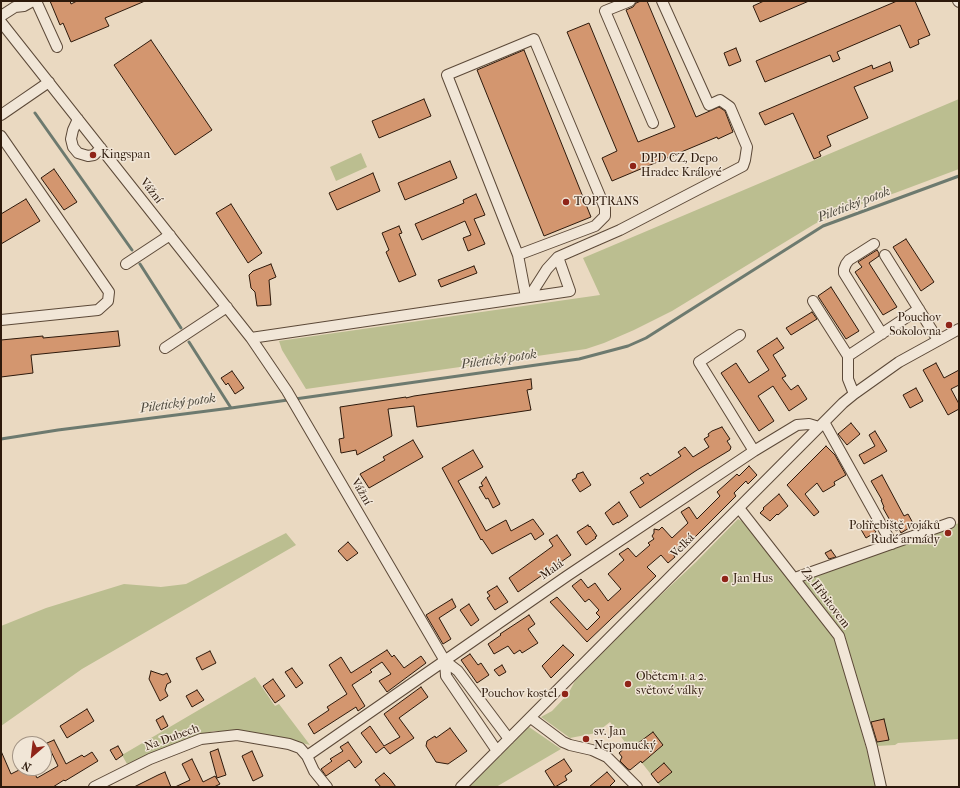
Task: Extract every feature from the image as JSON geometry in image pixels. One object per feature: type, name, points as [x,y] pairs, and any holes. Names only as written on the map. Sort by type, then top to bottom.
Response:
[{"type":"street","points":[[1,16],[13,4],[24,6],[34,1],[57,47]]},
{"type":"street","points":[[630,1],[605,11],[653,123]]},
{"type":"street","points":[[526,297],[533,291],[547,269],[558,257],[620,230],[743,166],[746,160],[747,147],[730,106],[720,100],[709,105],[662,1]]},
{"type":"street","name":"Vážní","points":[[1,22],[252,338],[297,407],[445,660],[458,671],[509,739]]},
{"type":"street","points":[[518,255],[595,226],[605,216],[605,208],[534,39],[447,75],[518,255],[526,297]]},
{"type":"street","points":[[1,115],[49,82]]},
{"type":"street","points":[[78,119],[71,139],[73,147],[78,154],[88,156],[94,155],[101,148]]},
{"type":"street","points":[[1,136],[109,292],[108,301],[98,310],[1,320]]},
{"type":"street","points":[[126,264],[170,235]]},
{"type":"street","points":[[874,244],[849,260],[844,269],[844,273],[882,334]]},
{"type":"street","points":[[885,255],[938,340]]},
{"type":"street","points":[[252,338],[570,291],[558,257]]},
{"type":"street","points":[[813,301],[848,356],[848,379],[854,394]]},
{"type":"street","points":[[166,348],[227,308]]},
{"type":"street","points":[[848,356],[920,309]]},
{"type":"street","name":"Velká","points":[[462,787],[854,394],[899,362],[959,329]]},
{"type":"street","points":[[740,335],[699,362],[754,451]]},
{"type":"street","name":"Malá","points":[[307,756],[567,576],[754,451],[798,425],[822,425]]},
{"type":"street","points":[[822,425],[892,544]]},
{"type":"street","name":"Za Hřbitovem","points":[[739,508],[839,636],[872,747],[881,787]]},
{"type":"street","points":[[795,578],[950,524]]},
{"type":"street","name":"Vážní","points":[[445,660],[446,676],[497,751]]},
{"type":"street","points":[[531,718],[563,742],[592,750],[607,757],[637,787]]},
{"type":"street","name":"Na Dubech","points":[[94,787],[150,759],[201,739],[237,735],[289,744],[300,748],[307,756]]},
{"type":"street","points":[[307,756],[314,771],[327,787]]},
{"type":"green space","points":[[959,99],[959,169],[895,193],[834,213],[672,311],[604,343],[586,349],[306,389],[282,350],[279,341],[600,295],[583,258]]},
{"type":"green space","points":[[361,153],[367,167],[336,181],[330,167]]},
{"type":"green space","points":[[738,519],[745,523],[836,639],[877,787],[661,787],[642,763],[659,749],[649,735],[630,749],[610,722],[596,733],[570,738],[541,717],[552,711],[568,694],[575,681]]},
{"type":"green space","points":[[959,523],[959,739],[898,743],[895,745],[877,746],[876,743],[874,743],[870,718],[866,718],[841,629],[803,581],[805,577]]},
{"type":"green space","points":[[286,533],[296,545],[82,669],[1,726],[1,626],[46,608],[124,584],[161,587],[186,584]]},
{"type":"green space","points":[[255,677],[275,706],[279,704],[310,745],[290,740],[234,731],[214,731],[191,737],[127,764],[122,755]]},
{"type":"green space","points":[[529,727],[561,749],[496,787],[469,787]]},
{"type":"building","points":[[50,1],[70,1],[71,4],[77,1],[145,1],[105,18],[109,26],[71,42],[63,23],[60,25]]},
{"type":"building","points":[[641,1],[647,1],[696,117],[719,107],[725,111],[733,132],[718,139],[717,137],[612,181],[602,158],[617,151],[567,32],[589,23],[638,142],[675,127],[626,10]]},
{"type":"building","points":[[764,1],[809,1],[760,22],[753,6]]},
{"type":"building","points":[[897,1],[915,1],[930,35],[918,40],[919,44],[910,48],[900,25],[837,52],[840,59],[833,62],[830,55],[765,82],[756,61]]},
{"type":"building","points":[[151,40],[212,130],[175,155],[114,65]]},
{"type":"building","points":[[736,48],[741,61],[729,66],[724,53]]},
{"type":"building","points":[[524,50],[591,217],[544,236],[477,70]]},
{"type":"building","points":[[890,62],[893,71],[854,87],[868,118],[827,136],[831,146],[819,152],[821,156],[814,159],[793,113],[765,125],[759,113],[872,65],[873,69]]},
{"type":"building","points":[[424,99],[431,116],[379,138],[372,121]]},
{"type":"building","points":[[450,161],[457,178],[405,200],[398,183]]},
{"type":"building","points":[[54,169],[77,202],[64,210],[41,178]]},
{"type":"building","points":[[373,173],[380,191],[337,210],[329,193]]},
{"type":"building","points":[[476,194],[485,215],[474,219],[485,244],[468,251],[463,238],[471,235],[465,221],[422,240],[415,224],[464,203],[463,200]]},
{"type":"building","points":[[26,199],[40,221],[1,244],[1,214]]},
{"type":"building","points":[[231,204],[262,253],[248,263],[216,213]]},
{"type":"building","points":[[399,226],[402,233],[399,234],[416,275],[399,282],[386,252],[389,250],[382,233]]},
{"type":"building","points":[[906,239],[934,282],[921,291],[893,247]]},
{"type":"building","points":[[877,250],[879,256],[869,263],[897,307],[883,315],[855,272],[862,267],[858,262]]},
{"type":"building","points":[[271,264],[276,277],[269,280],[271,305],[257,306],[255,292],[251,288],[249,275],[253,271]]},
{"type":"building","points":[[474,266],[477,273],[441,287],[438,280]]},
{"type":"building","points":[[831,287],[859,331],[846,339],[818,296]]},
{"type":"building","points":[[812,312],[817,319],[791,335],[786,328]]},
{"type":"building","points":[[118,331],[120,346],[31,355],[33,373],[1,377],[1,340],[43,336],[43,338]]},
{"type":"building","points":[[777,338],[784,348],[773,355],[786,376],[782,378],[791,390],[798,385],[807,399],[789,411],[773,386],[758,396],[774,421],[759,431],[721,373],[736,363],[749,383],[769,370],[757,351]]},
{"type":"building","points":[[936,363],[944,378],[959,370],[959,385],[951,389],[959,404],[959,409],[948,415],[923,370]]},
{"type":"building","points":[[232,371],[244,388],[235,394],[228,383],[226,385],[221,378]]},
{"type":"building","points":[[531,379],[532,389],[527,390],[531,410],[417,427],[414,406],[388,409],[392,436],[357,455],[356,450],[341,453],[339,439],[344,438],[340,407]]},
{"type":"building","points":[[916,388],[923,401],[910,408],[903,395]]},
{"type":"building","points":[[851,423],[860,434],[847,445],[838,434]]},
{"type":"building","points":[[722,427],[730,439],[727,441],[731,447],[730,450],[640,508],[630,492],[644,483],[640,478],[648,473],[650,476],[681,456],[678,452],[685,447],[693,457],[709,447],[704,439],[709,436],[708,434]]},
{"type":"building","points":[[875,431],[887,451],[864,464],[859,455],[875,446],[869,435]]},
{"type":"building","points":[[413,440],[423,457],[369,488],[360,474],[385,460],[383,457]]},
{"type":"building","points":[[826,446],[835,455],[846,475],[834,482],[835,485],[823,492],[817,483],[805,494],[819,512],[814,516],[787,485]]},
{"type":"building","points":[[473,450],[483,467],[458,481],[486,531],[506,520],[511,531],[533,519],[544,534],[535,540],[531,533],[492,554],[482,539],[481,540],[442,468]]},
{"type":"building","points":[[749,466],[757,475],[748,484],[746,481],[734,493],[736,496],[688,544],[686,542],[673,554],[675,557],[668,563],[661,555],[647,567],[656,576],[587,642],[550,602],[557,597],[587,630],[600,617],[596,613],[599,610],[589,599],[585,602],[572,586],[581,579],[588,588],[595,583],[608,601],[621,589],[608,574],[624,560],[619,554],[628,548],[636,557],[650,545],[648,543],[654,539],[652,536],[654,529],[659,530],[662,527],[672,538],[688,523],[681,512],[689,507],[697,519],[720,496],[717,492],[737,474],[739,476]]},
{"type":"building","points":[[583,472],[591,485],[580,492],[572,480],[576,478],[577,474]]},
{"type":"building","points":[[882,475],[904,516],[908,514],[914,525],[901,533],[899,529],[896,531],[883,508],[882,500],[871,481]]},
{"type":"building","points":[[486,477],[500,504],[493,508],[488,498],[486,499],[479,487],[483,486],[481,483]]},
{"type":"building","points":[[779,494],[788,506],[770,521],[760,513],[764,509],[763,508]]},
{"type":"building","points":[[619,502],[628,516],[613,525],[605,513]]},
{"type":"building","points":[[868,521],[876,532],[866,538],[859,526]]},
{"type":"building","points":[[588,525],[597,536],[586,545],[577,532]]},
{"type":"building","points":[[557,535],[571,555],[518,592],[509,578],[553,546],[549,540]]},
{"type":"building","points":[[348,542],[358,553],[347,561],[338,551]]},
{"type":"building","points":[[831,550],[836,557],[829,559],[825,553]]},
{"type":"building","points":[[497,586],[508,602],[495,610],[487,598],[490,596],[487,592]]},
{"type":"building","points":[[452,599],[456,607],[439,618],[451,639],[443,644],[426,615]]},
{"type":"building","points":[[469,604],[479,620],[471,626],[460,610]]},
{"type":"building","points":[[529,615],[535,624],[528,629],[538,643],[522,653],[520,650],[514,654],[508,646],[494,654],[488,644],[501,635],[500,634]]},
{"type":"building","points":[[563,645],[574,655],[551,678],[542,666]]},
{"type":"building","points":[[387,650],[392,657],[394,655],[404,668],[421,656],[426,663],[387,692],[379,681],[391,674],[382,662],[370,670],[372,672],[352,685],[365,706],[358,711],[356,707],[314,734],[308,724],[329,710],[327,707],[347,694],[329,665],[341,657],[351,673]]},
{"type":"building","points":[[210,651],[216,663],[202,670],[196,658]]},
{"type":"building","points":[[470,654],[478,665],[481,663],[489,675],[477,683],[461,660]]},
{"type":"building","points":[[502,665],[506,672],[499,676],[494,670]]},
{"type":"building","points":[[292,668],[303,683],[296,688],[285,672]]},
{"type":"building","points":[[151,671],[163,675],[167,673],[171,682],[167,684],[165,690],[168,696],[160,701],[149,679]]},
{"type":"building","points":[[273,679],[285,696],[275,703],[263,686]]},
{"type":"building","points":[[421,687],[428,697],[399,718],[414,738],[390,754],[384,747],[376,753],[361,733],[370,726],[384,746],[400,737],[384,714]]},
{"type":"building","points":[[197,690],[204,700],[192,707],[186,696]]},
{"type":"building","points":[[87,709],[94,721],[67,738],[60,726]]},
{"type":"building","points":[[163,716],[168,726],[161,730],[156,720]]},
{"type":"building","points":[[884,719],[889,740],[877,742],[871,722]]},
{"type":"building","points":[[450,728],[467,751],[448,764],[436,762],[426,746],[427,741],[435,736],[436,738]]},
{"type":"building","points":[[653,732],[663,745],[642,763],[641,761],[630,770],[628,769],[620,761],[622,757],[619,753],[626,747],[629,750]]},
{"type":"building","points":[[54,740],[66,764],[82,755],[84,757],[92,752],[98,761],[53,787],[1,787],[1,751],[12,776],[36,776],[37,778],[40,776],[52,776],[52,769],[58,766],[52,753],[52,741]]},
{"type":"building","points":[[348,742],[362,762],[355,768],[349,760],[326,776],[321,769],[332,761],[330,759],[343,751],[340,747]]},
{"type":"building","points":[[118,746],[123,755],[116,760],[110,750]]},
{"type":"building","points":[[218,749],[226,775],[217,778],[210,752]]},
{"type":"building","points":[[252,751],[263,776],[253,781],[242,756]]},
{"type":"building","points":[[192,759],[203,782],[215,776],[220,784],[214,787],[175,787],[190,780],[182,764]]},
{"type":"building","points":[[564,759],[572,771],[565,776],[567,780],[555,787],[545,771]]},
{"type":"building","points":[[664,763],[672,772],[658,783],[651,774]]},
{"type":"building","points":[[165,772],[171,787],[134,787],[158,775]]},
{"type":"building","points":[[607,772],[615,781],[609,787],[589,787]]},
{"type":"building","points":[[384,773],[396,787],[381,787],[375,780]]},
{"type":"waterway","points":[[35,113],[132,250]]},
{"type":"waterway","name":"Piletický potok","points":[[1,439],[579,359],[628,346],[646,338],[823,226],[959,176]]},
{"type":"waterway","points":[[140,264],[181,328]]},
{"type":"waterway","points":[[189,342],[231,408]]},
{"type":"place","name":"Kingspan","points":[[93,155]]},
{"type":"place","name":"DPD CZ, Depo Hradec Králové","points":[[633,166]]},
{"type":"place","name":"TOPTRANS","points":[[566,202]]},
{"type":"place","name":"Pouchov Sokolovna","points":[[949,325]]},
{"type":"place","name":"Pohřebiště vojáků Rudé armády","points":[[948,533]]},
{"type":"place","name":"Jan Hus","points":[[725,579]]},
{"type":"place","name":"Obětem 1. a 2. světové války","points":[[628,684]]},
{"type":"place","name":"Pouchov kostel","points":[[565,694]]},
{"type":"place","name":"sv. Jan Nepomucký","points":[[586,739]]}]
